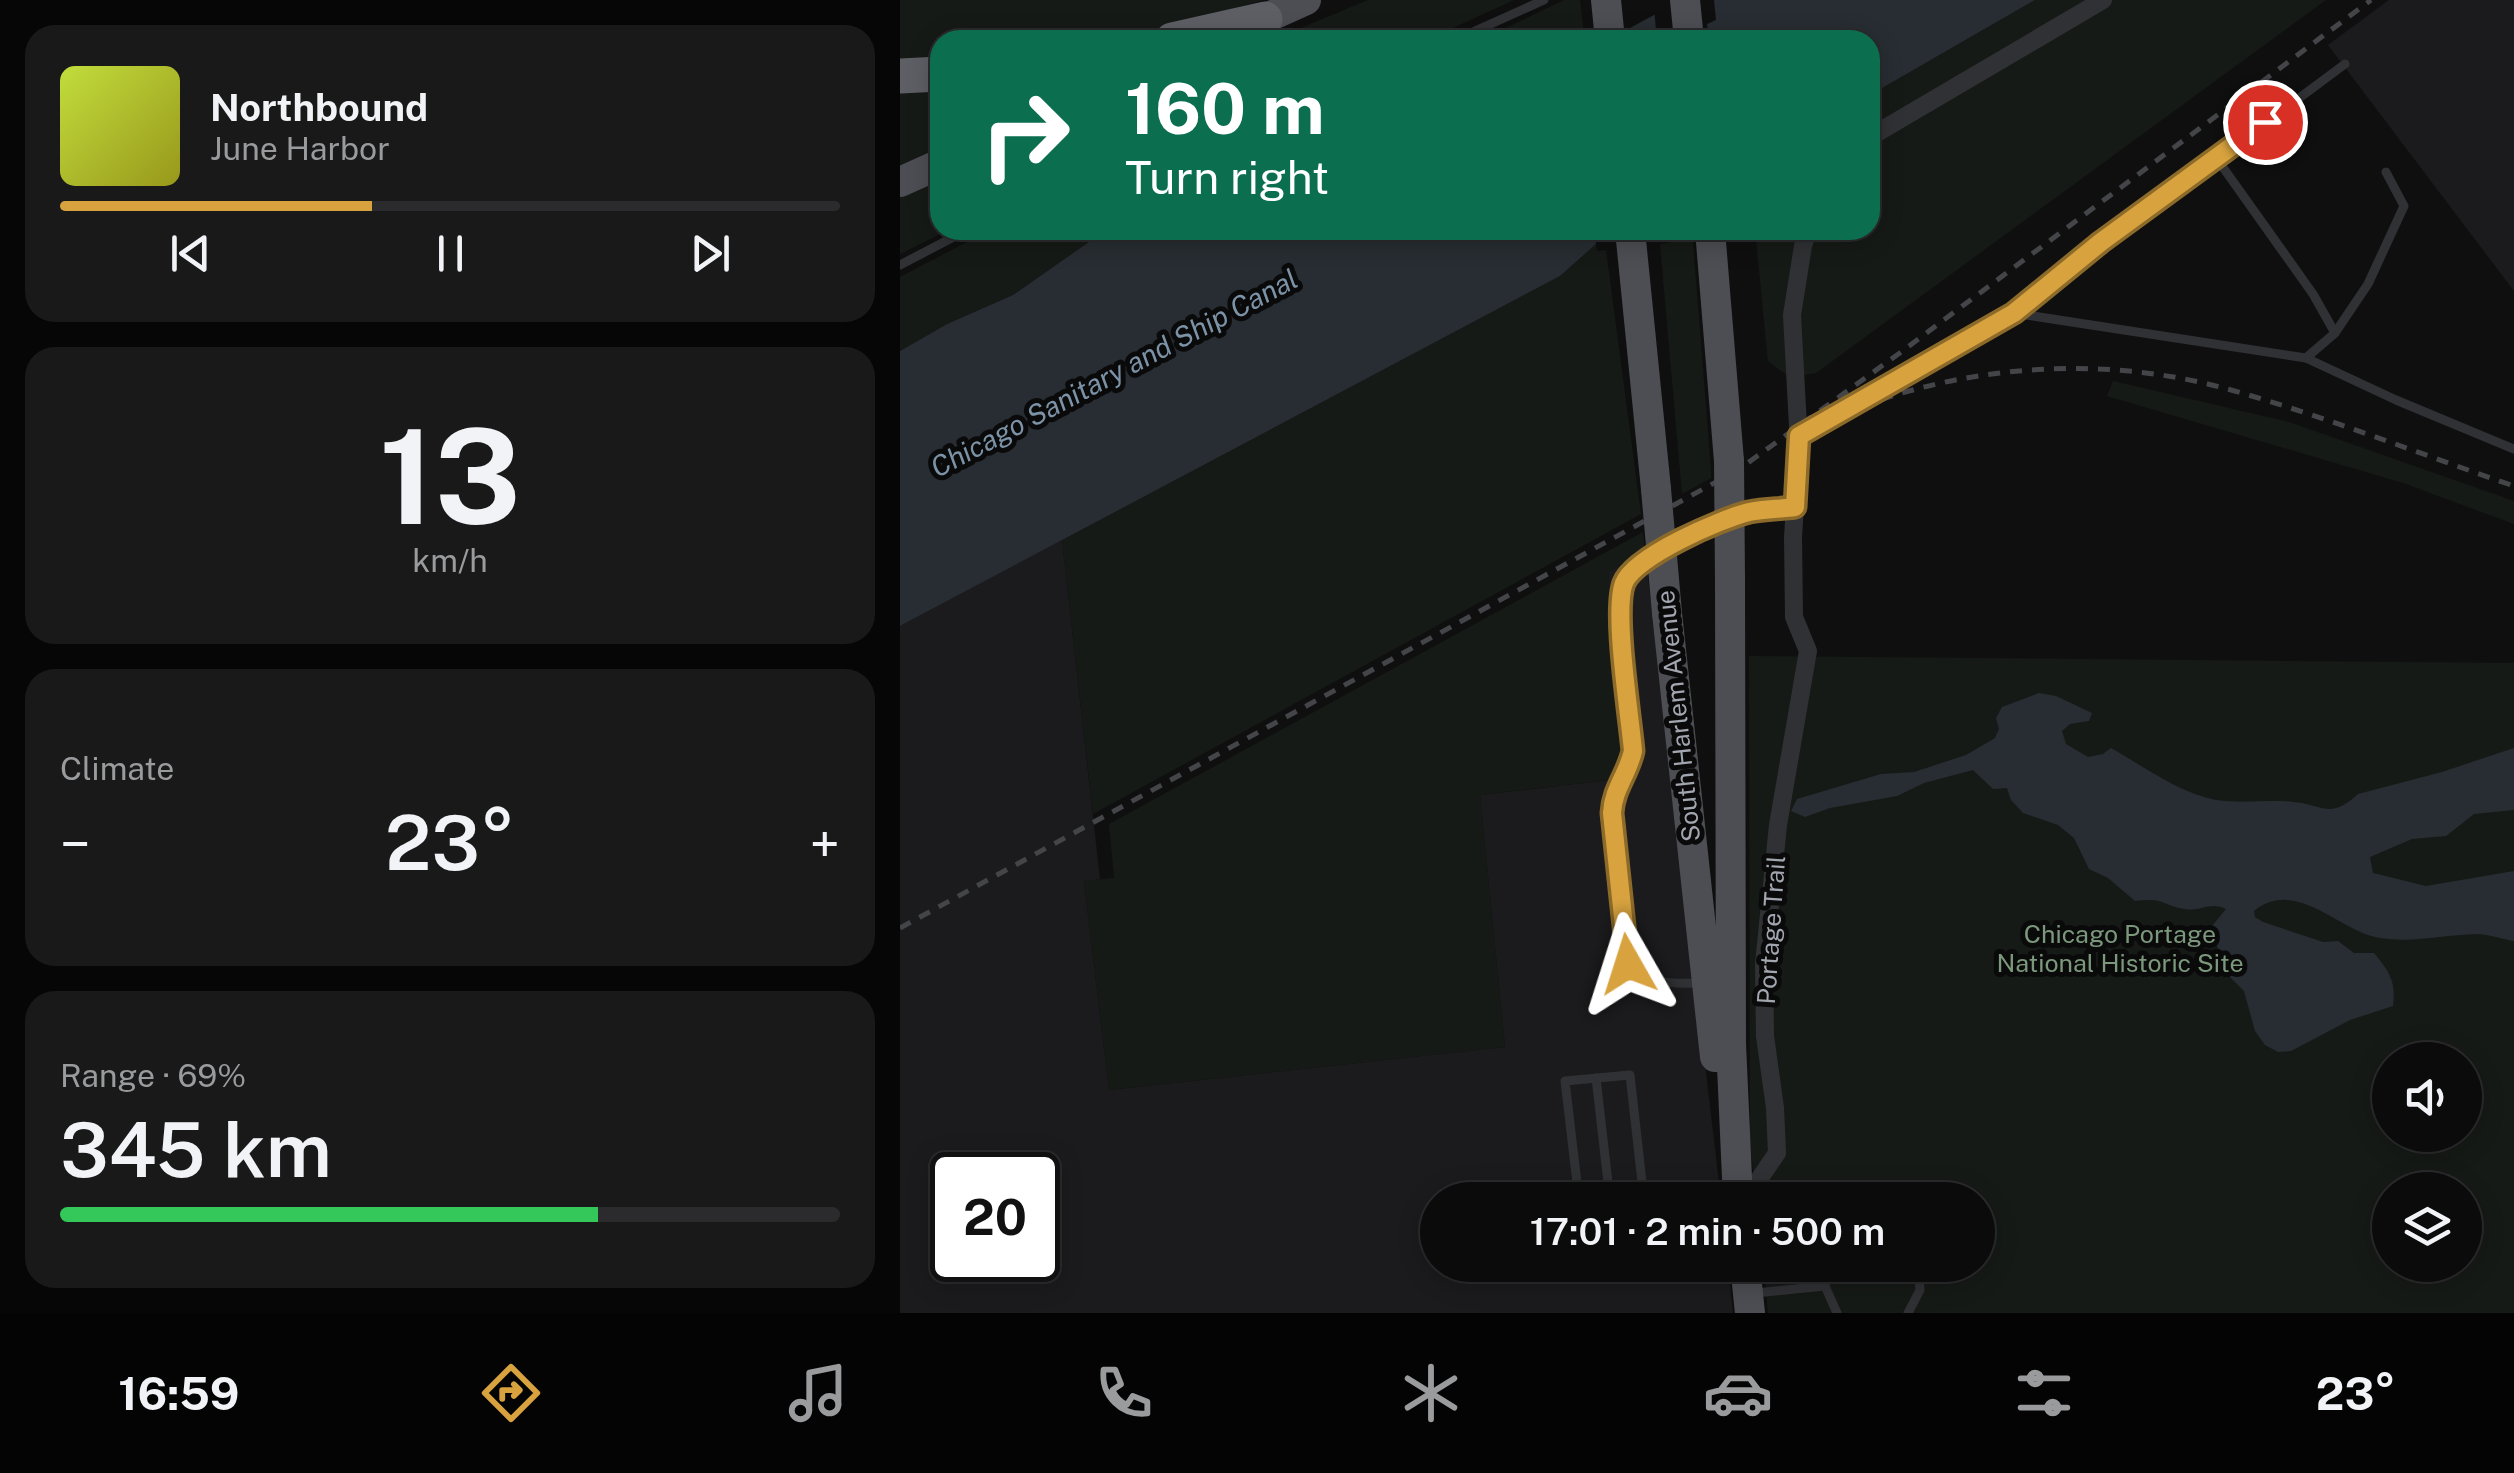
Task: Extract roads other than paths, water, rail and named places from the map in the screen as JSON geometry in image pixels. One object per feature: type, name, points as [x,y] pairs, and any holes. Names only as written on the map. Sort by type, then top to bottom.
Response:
[{"type":"highway","points":[[1216,30],[1265,19]]},
{"type":"highway","points":[[900,76],[930,74]]},
{"type":"main road","points":[[1239,30],[1306,0]]},
{"type":"main road","points":[[1606,0],[1609,30]]},
{"type":"main road","points":[[1685,0],[1688,30]]},
{"type":"main road","points":[[900,182],[930,168]]},
{"type":"main road","name":"South Harlem Avenue","points":[[1631,240],[1706,984],[1737,1182]]},
{"type":"main road","name":"South Harlem Avenue","points":[[1711,240],[1724,388],[1730,579],[1731,1044],[1739,1182]]},
{"type":"street","points":[[1880,131],[2103,0]]},
{"type":"street","points":[[1795,507],[1799,436],[1792,315],[1804,240]]},
{"type":"street","name":"Portage Trail","points":[[1754,1182],[1777,1153],[1765,1036],[1764,964],[1778,825],[1808,651],[1794,617],[1795,507]]},
{"type":"lane","points":[[1477,30],[1544,0]]},
{"type":"lane","points":[[1799,436],[2014,313],[2101,242],[2345,64]]},
{"type":"lane","points":[[2216,158],[2313,294],[2335,333]]},
{"type":"lane","points":[[2306,358],[2335,333],[2368,284],[2404,206],[2386,172]]},
{"type":"lane","points":[[900,265],[948,240]]},
{"type":"lane","points":[[2014,313],[2306,358],[2514,449]]},
{"type":"lane","points":[[1706,984],[1655,980],[1637,974],[1628,964],[1612,813],[1612,796],[1630,767],[1633,751],[1622,594],[1625,581],[1639,565],[1712,524],[1750,512],[1795,507]]},
{"type":"lane","points":[[1577,1182],[1565,1082],[1630,1074],[1642,1182]]},
{"type":"lane","points":[[1596,1078],[1608,1182]]},
{"type":"lane","points":[[1826,1282],[1829,1300],[1838,1313]]},
{"type":"lane","points":[[1908,1313],[1920,1290],[1919,1282]]},
{"type":"lane","points":[[1748,1291],[1826,1286]]},
{"type":"water","points":[[1670,0],[2035,0],[1880,89],[1880,30],[1626,30],[1654,15]]},
{"type":"water","name":"Chicago Sanitary and Ship Canal","points":[[1092,240],[1595,240],[1596,244],[1560,276],[900,626],[900,351],[947,324],[1013,295]]},
{"type":"water","points":[[2039,693],[2056,696],[2092,713],[2089,721],[2070,724],[2062,731],[2066,744],[2088,757],[2111,748],[2175,785],[2216,800],[2284,801],[2333,809],[2358,794],[2514,748],[2514,810],[2474,814],[2446,836],[2412,839],[2370,857],[2373,873],[2426,886],[2514,871],[2514,941],[2476,934],[2413,939],[2375,937],[2300,902],[2269,902],[2254,911],[2255,917],[2323,942],[2338,941],[2354,953],[2374,953],[2388,972],[2394,990],[2393,1006],[2350,1020],[2291,1051],[2278,1052],[2265,1045],[2255,1031],[2244,991],[2230,977],[2215,941],[2212,926],[2226,909],[2215,906],[2190,910],[2158,901],[2135,901],[2108,878],[2089,869],[2074,838],[2058,825],[2023,813],[2011,800],[2007,788],[1993,789],[1973,770],[1924,783],[1897,796],[1830,808],[1805,817],[1791,811],[1797,799],[1881,774],[1914,772],[1966,755],[1995,738],[1999,729],[1996,718],[2002,707]]},
{"type":"railway","points":[[900,928],[1738,470],[2371,0]]},
{"type":"railway","points":[[1820,424],[1919,388],[1970,377],[2022,371],[2128,371],[2231,390],[2514,486]]},
{"type":"park label","name":"Chicago Portage National Historic Site","points":[[2120,948]]}]
